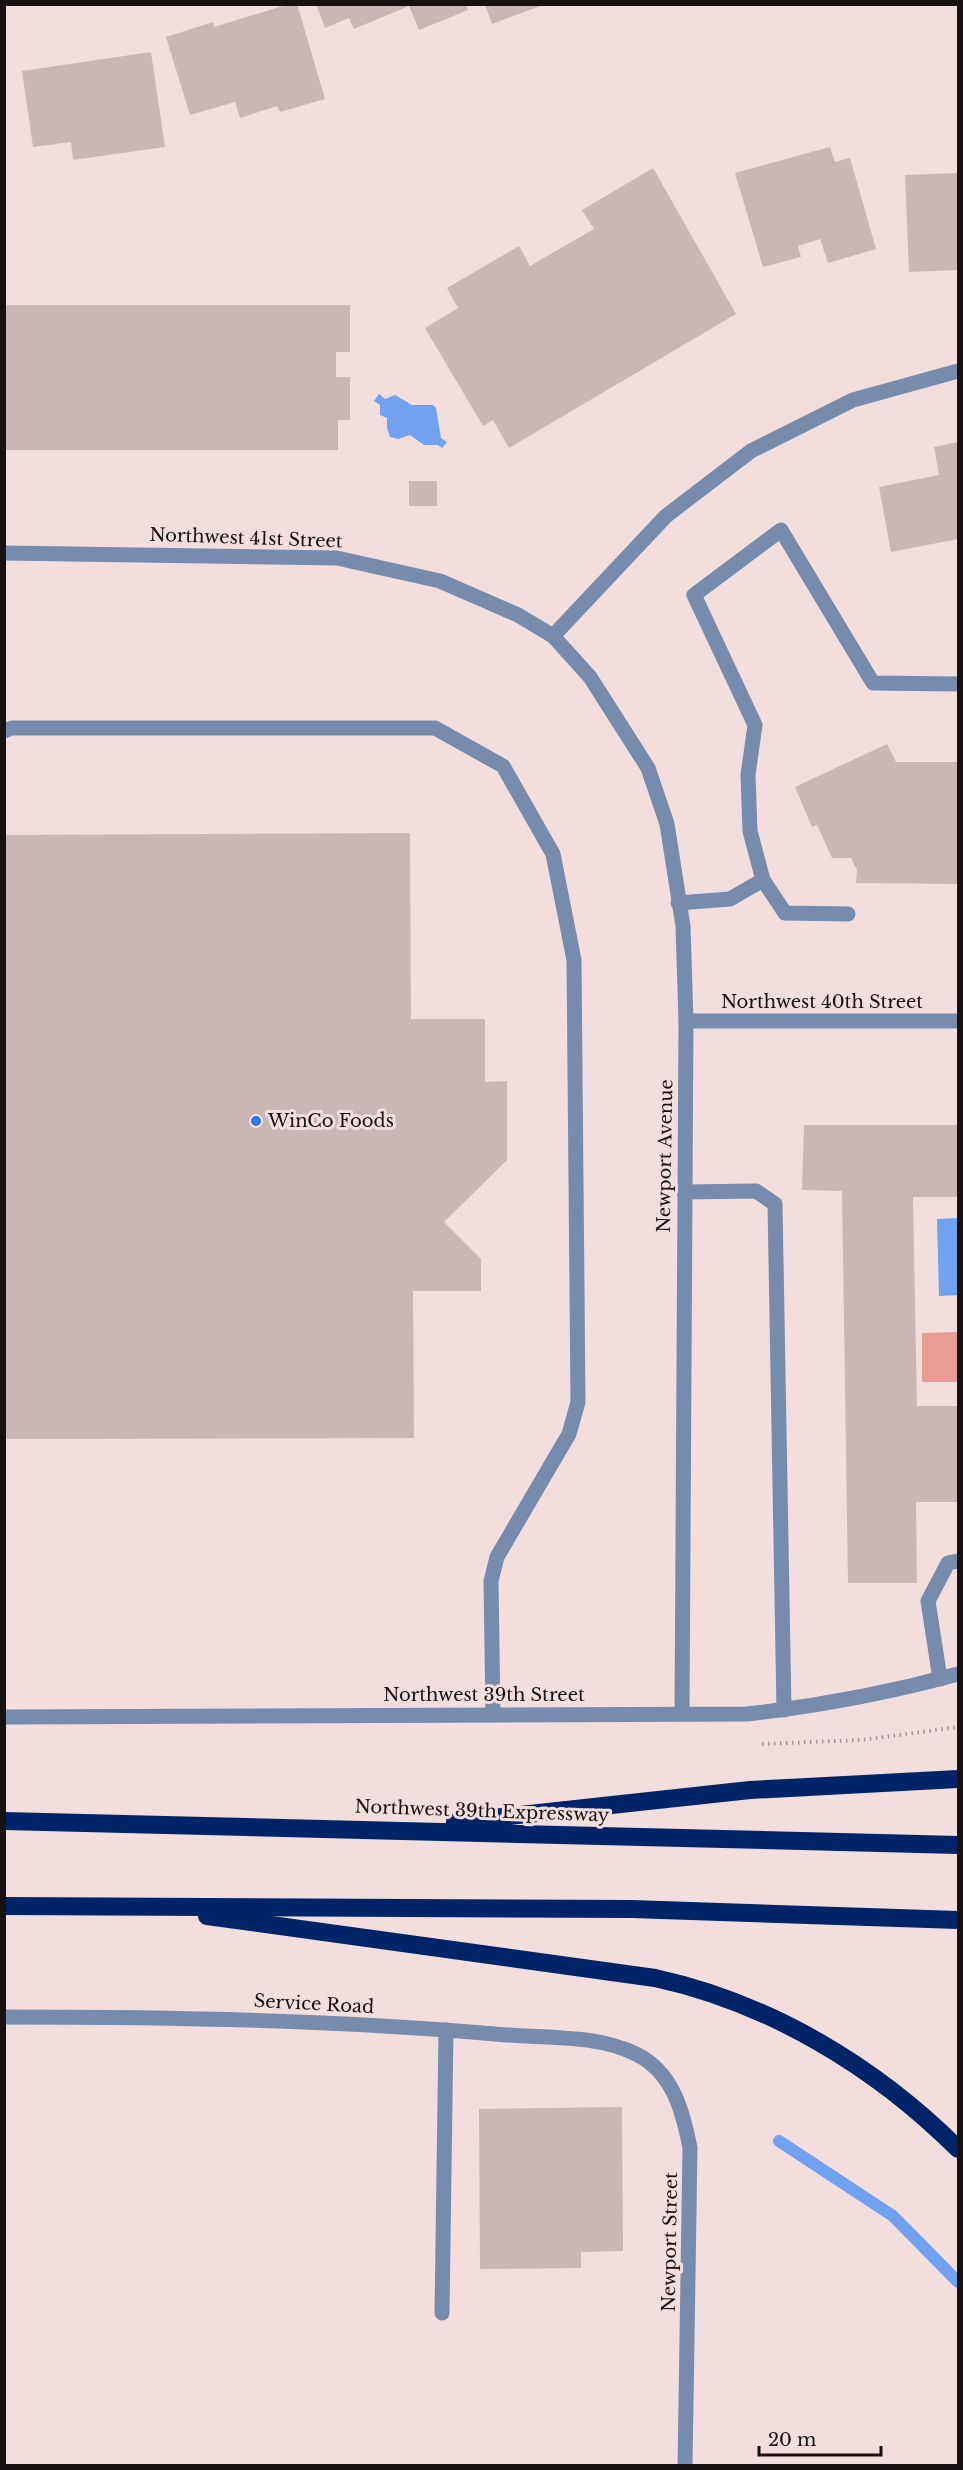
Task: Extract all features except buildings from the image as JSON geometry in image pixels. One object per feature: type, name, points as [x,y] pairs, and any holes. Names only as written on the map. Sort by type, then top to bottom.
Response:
[{"type":"highway","points":[[384,1829],[750,1790],[958,1779]]},
{"type":"highway","name":"Northwest 39th Expressway","points":[[4,1821],[958,1845]]},
{"type":"highway","points":[[4,1906],[632,1909],[958,1920]]},
{"type":"highway","points":[[134,1906],[655,1978],[700,1989],[764,2013],[849,2060],[915,2110],[958,2149]]},
{"type":"street","points":[[553,636],[666,516],[751,451],[853,400],[958,371]]},
{"type":"street","points":[[848,914],[785,913],[763,880],[750,831],[748,775],[754,725],[694,595],[782,530],[873,683],[958,684]]},
{"type":"street","name":"Northwest 41st Street","points":[[4,553],[337,558],[440,580],[518,615],[553,636]]},
{"type":"street","name":"Newport Avenue","points":[[553,636],[590,676],[648,768],[667,824],[683,926],[686,1021],[682,1713]]},
{"type":"street","points":[[4,731],[12,728],[435,728],[503,766],[553,854],[574,960],[578,1402],[569,1434],[497,1557],[491,1581],[493,1715]]},
{"type":"street","points":[[678,903],[730,898],[763,880]]},
{"type":"street","name":"Northwest 40th Street","points":[[686,1021],[958,1021]]},
{"type":"street","points":[[684,1192],[756,1191],[775,1204],[784,1710]]},
{"type":"street","points":[[940,1679],[928,1601],[948,1563],[958,1561]]},
{"type":"street","name":"Northwest 39th Street","points":[[4,1717],[747,1714],[896,1692],[958,1674]]},
{"type":"street","name":"Service Road","points":[[4,2017],[196,2019],[446,2030],[598,2042],[621,2048]]},
{"type":"street","points":[[442,2313],[446,2030]]},
{"type":"street","name":"Newport Street","points":[[621,2048],[645,2060],[667,2081],[685,2120],[690,2148],[685,2466]]},
{"type":"shaded area","points":[[958,1332],[958,1382],[922,1382],[922,1333]]},
{"type":"water","points":[[379,394],[385,399],[395,395],[412,405],[433,405],[436,408],[441,438],[447,442],[442,448],[438,445],[424,445],[410,435],[398,439],[390,437],[387,418],[380,415],[380,405],[374,401]]},
{"type":"water","points":[[958,1218],[958,1295],[939,1296],[937,1219]]},
{"type":"waterway","points":[[779,2141],[893,2216],[958,2282]]},
{"type":"place","name":"WinCo Foods","points":[[256,1121]]}]
